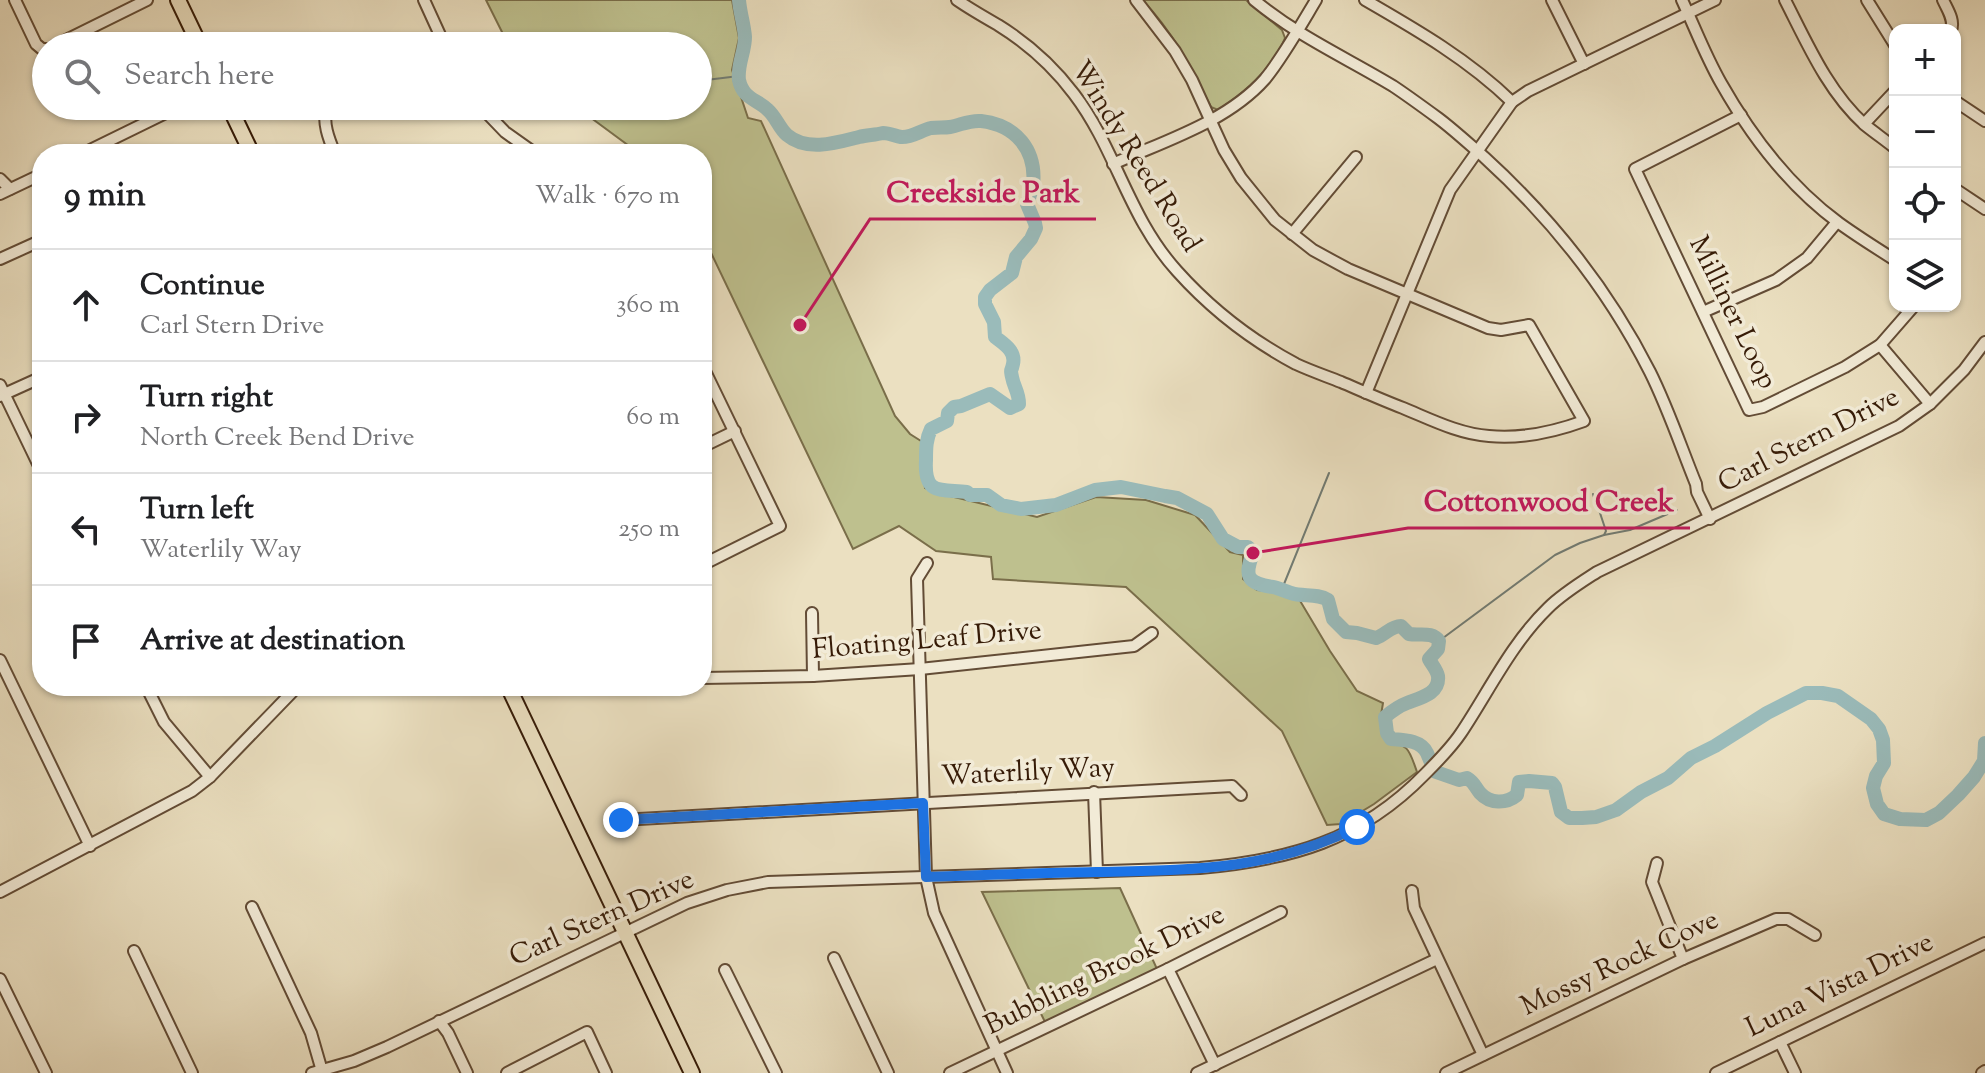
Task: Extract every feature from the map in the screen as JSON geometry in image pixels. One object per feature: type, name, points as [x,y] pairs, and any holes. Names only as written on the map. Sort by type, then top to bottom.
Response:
[{"type":"main road","points":[[178,0],[193,32]]},
{"type":"main road","points":[[236,120],[247,144]]},
{"type":"main road","points":[[513,696],[692,1073]]},
{"type":"street","points":[[15,0],[32,36]]},
{"type":"street","points":[[82,32],[147,0]]},
{"type":"street","points":[[424,0],[439,32]]},
{"type":"street","name":"Windy Reed Road","points":[[957,0],[1020,40],[1056,71],[1076,96],[1101,139],[1156,246],[1201,296],[1247,334],[1298,364],[1451,427],[1486,436],[1519,436],[1584,421],[1529,325],[1501,330],[1488,328],[1407,294]]},
{"type":"street","points":[[1136,0],[1175,51],[1224,150],[1248,188],[1275,220],[1313,250],[1407,294]]},
{"type":"street","points":[[1254,0],[1296,32],[1394,87],[1441,120],[1545,218],[1624,327],[1649,372],[1697,492],[1713,517]]},
{"type":"street","points":[[1113,164],[1210,121],[1247,96],[1266,78],[1316,0]]},
{"type":"street","points":[[1365,0],[1465,63],[1512,102]]},
{"type":"street","points":[[1552,0],[1584,64]]},
{"type":"street","points":[[1682,0],[1720,82],[1770,157],[1837,222],[1889,256]]},
{"type":"street","points":[[1366,393],[1450,190],[1512,102],[1528,91],[1715,0]]},
{"type":"street","points":[[1785,0],[1828,81],[1864,124],[1889,143]]},
{"type":"street","points":[[1867,0],[1889,37]]},
{"type":"street","points":[[1943,0],[1952,24]]},
{"type":"street","points":[[1864,124],[1890,96]]},
{"type":"street","points":[[1961,105],[1985,121]]},
{"type":"street","name":"Milliner Loop","points":[[1741,115],[1635,169],[1749,410],[1763,407],[1845,367],[1880,345],[1909,312]]},
{"type":"street","points":[[102,144],[151,120]]},
{"type":"street","points":[[324,120],[331,144]]},
{"type":"street","points":[[493,120],[522,144]]},
{"type":"street","points":[[1292,234],[1356,157]]},
{"type":"street","points":[[0,179],[5,192],[32,179]]},
{"type":"street","points":[[1961,193],[1985,209]]},
{"type":"street","points":[[1703,312],[1776,280],[1797,266],[1837,222]]},
{"type":"street","points":[[0,259],[32,245]]},
{"type":"street","name":"Carl Stern Drive","points":[[317,1072],[387,1047],[687,903],[727,890],[768,882],[1200,868],[1247,864],[1333,840],[1382,812],[1411,789],[1459,737],[1514,647],[1549,606],[1597,572],[1899,426],[1930,404],[1964,370],[1985,342]]},
{"type":"street","points":[[1880,345],[1930,404]]},
{"type":"street","points":[[32,381],[1,392],[32,452]]},
{"type":"street","points":[[712,385],[780,526],[712,560]]},
{"type":"street","points":[[712,442],[735,431]]},
{"type":"street","points":[[927,563],[917,579],[926,877],[934,913],[1007,1073]]},
{"type":"street","points":[[812,613],[813,676]]},
{"type":"street","name":"Floating Leaf Drive","points":[[712,678],[813,676],[920,669],[1134,646],[1152,633]]},
{"type":"street","points":[[0,660],[90,846]]},
{"type":"street","points":[[151,696],[164,722],[210,777]]},
{"type":"street","points":[[0,892],[192,791],[210,777],[288,696]]},
{"type":"street","name":"Waterlily Way","points":[[621,820],[1232,786],[1241,795]]},
{"type":"street","points":[[1094,792],[1097,872]]},
{"type":"street","points":[[1657,863],[1652,882],[1683,959]]},
{"type":"street","points":[[1412,891],[1414,908],[1483,1055]]},
{"type":"street","points":[[252,907],[311,1033],[317,1072]]},
{"type":"street","name":"Bubbling Brook Drive","points":[[950,1073],[1281,912]]},
{"type":"street","name":"Mossy Rock Cove","points":[[1446,1073],[1683,959],[1776,919],[1788,919],[1815,935]]},
{"type":"street","name":"Luna Vista Drive","points":[[1716,1073],[1985,943]]},
{"type":"street","points":[[134,951],[192,1073]]},
{"type":"street","points":[[834,958],[888,1073]]},
{"type":"street","points":[[1197,1073],[1437,959]]},
{"type":"street","points":[[1168,969],[1215,1065]]},
{"type":"street","points":[[725,970],[776,1073]]},
{"type":"street","points":[[0,979],[46,1073]]},
{"type":"street","points":[[439,1021],[467,1073]]},
{"type":"street","points":[[507,1073],[587,1032],[606,1073]]},
{"type":"street","points":[[1780,1042],[1795,1073]]},
{"type":"green space","points":[[486,0],[732,0],[739,38],[732,70],[748,118],[761,121],[895,416],[910,434],[921,441],[925,488],[1037,517],[1096,497],[1146,500],[1195,515],[1230,552],[1243,555],[1243,579],[1257,590],[1299,599],[1357,691],[1383,703],[1380,721],[1386,741],[1400,744],[1408,750],[1417,772],[1341,824],[1327,825],[1282,731],[1126,587],[993,579],[991,557],[936,551],[899,526],[853,549],[712,255],[712,144],[626,144],[594,120],[712,120],[712,32],[502,32]]},
{"type":"green space","points":[[1142,0],[1246,0],[1282,30],[1285,38],[1273,60],[1257,79],[1218,110],[1211,107],[1172,37]]},
{"type":"green space","points":[[1120,888],[1157,969],[1045,1022],[982,892]]},
{"type":"waterway","points":[[739,0],[745,37],[739,69],[741,86],[795,140],[822,145],[883,133],[905,137],[931,128],[981,121],[993,123],[1014,134],[1028,151],[1033,186],[1027,204],[1036,228],[1016,257],[1012,273],[985,297],[994,322],[995,337],[1013,355],[1011,372],[1019,404],[1010,408],[990,394],[954,407],[948,413],[947,421],[931,429],[926,471],[935,488],[987,495],[1001,505],[1021,509],[1056,505],[1095,490],[1121,487],[1177,498],[1207,514],[1223,539],[1238,547],[1248,547],[1253,553],[1249,568],[1253,581],[1328,600],[1333,619],[1346,632],[1376,638],[1401,626],[1409,634],[1433,636],[1439,641],[1438,649],[1429,659],[1438,676],[1436,687],[1385,717],[1387,733],[1391,739],[1421,745],[1436,772],[1459,780],[1467,778],[1484,797],[1493,801],[1508,800],[1517,795],[1519,782],[1552,783],[1561,812],[1569,818],[1596,817],[1616,810],[1668,778],[1691,758],[1806,693],[1838,696],[1871,719],[1879,729],[1884,763],[1873,788],[1877,804],[1884,814],[1900,819],[1926,820],[1939,813],[1974,777],[1984,761],[1985,743]]},
{"type":"waterway","points":[[712,79],[739,76]]},
{"type":"waterway","points":[[1282,589],[1329,473]]},
{"type":"waterway","points":[[1593,494],[1595,501]]},
{"type":"waterway","points":[[1439,641],[1555,555],[1604,535],[1606,531],[1598,507]]},
{"type":"waterway","points":[[1604,535],[1630,530],[1677,510]]},
{"type":"place","name":"Creekside Park","points":[[800,325]]},
{"type":"place","name":"Cottonwood Creek","points":[[1253,553]]},
{"type":"route","points":[[621,820],[923,803],[926,877],[1115,872],[1247,864],[1307,849],[1357,827]]}]
